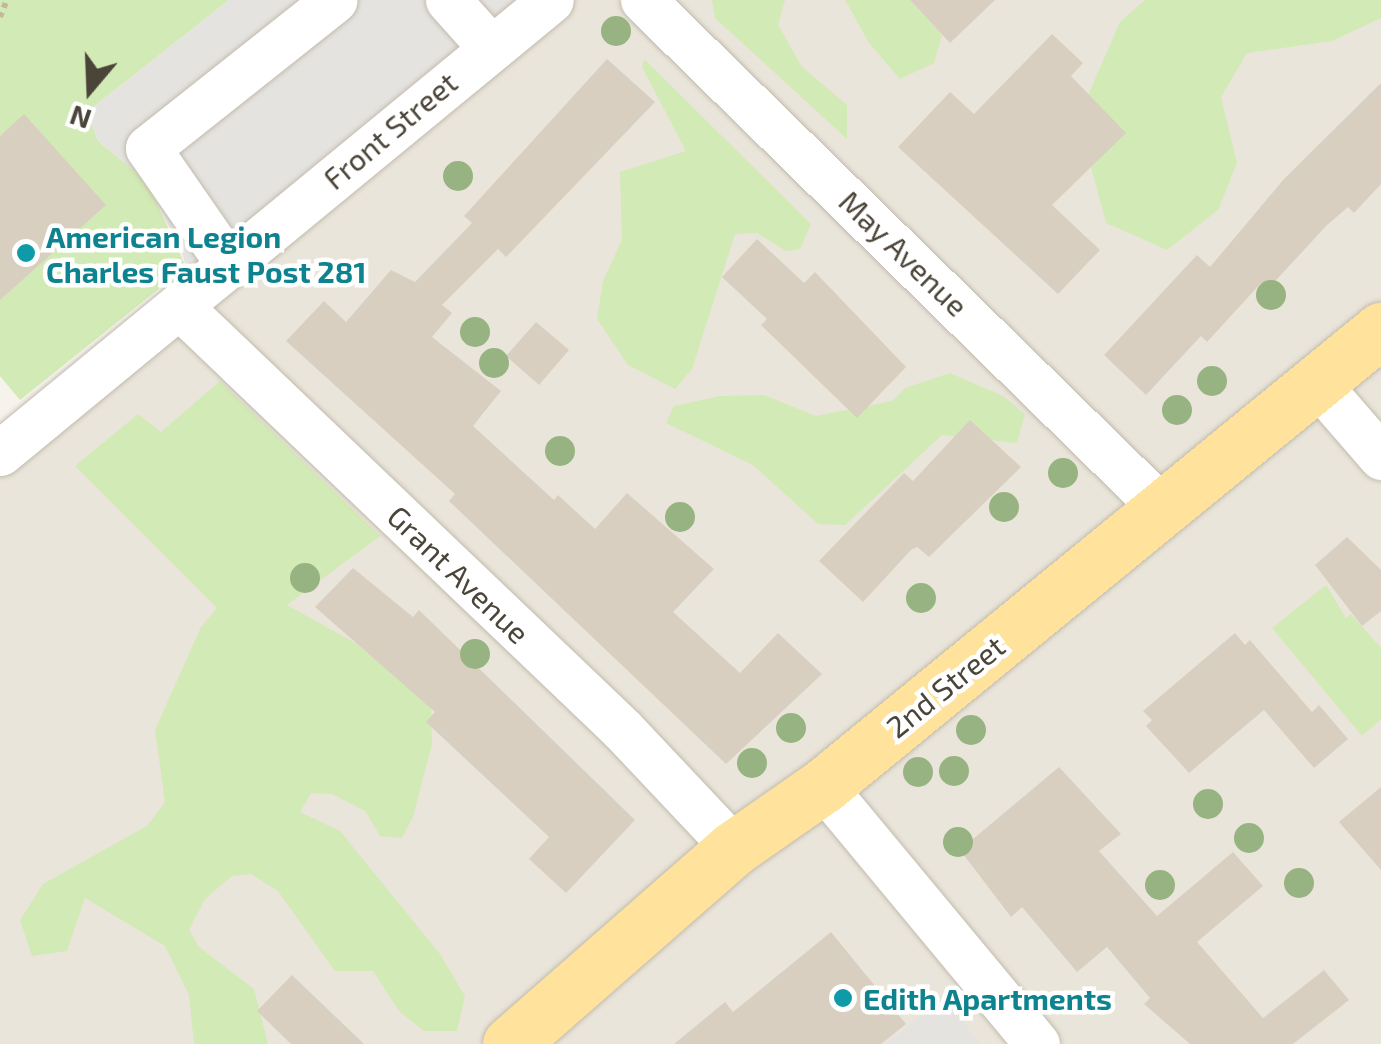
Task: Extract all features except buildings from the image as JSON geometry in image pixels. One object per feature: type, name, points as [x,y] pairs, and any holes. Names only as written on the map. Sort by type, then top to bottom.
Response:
[{"type":"main road","name":"2nd Street","points":[[510,1044],[734,848],[823,786],[1381,330]]},
{"type":"street","points":[[229,264],[148,148],[335,0]]},
{"type":"street","points":[[448,0],[491,48]]},
{"type":"street","name":"Front Street","points":[[4,443],[179,306],[550,0]]},
{"type":"street","name":"May Avenue","points":[[643,0],[1162,509]]},
{"type":"street","name":"Grant Avenue","points":[[179,306],[622,730],[734,848]]},
{"type":"street","points":[[1317,383],[1381,458]]},
{"type":"street","points":[[823,786],[1037,1044]]},
{"type":"path","points":[[0,17],[7,0]]},
{"type":"shaded area","points":[[229,0],[551,0],[193,295],[183,256],[147,181],[98,141],[87,112]]},
{"type":"shaded area","points":[[551,0],[1381,0],[1381,1044],[510,1044],[733,849],[193,295]]},
{"type":"shaded area","points":[[179,315],[728,848],[501,1044],[0,1044],[0,467]]},
{"type":"shaded area","points":[[947,1003],[981,1044],[886,1044],[914,1021]]},
{"type":"green space","points":[[0,0],[229,0],[87,112],[98,141],[147,181],[186,267],[20,400],[0,376],[0,300],[24,115],[0,136]]},
{"type":"green space","points":[[712,0],[785,0],[778,25],[802,67],[847,105],[847,139],[715,18]]},
{"type":"green space","points":[[845,0],[910,0],[942,35],[934,63],[900,79],[869,43]]},
{"type":"green space","points":[[1145,0],[1381,0],[1381,18],[1332,41],[1247,53],[1221,97],[1237,163],[1218,210],[1167,250],[1106,223],[1078,118],[1120,22]]},
{"type":"green space","points":[[644,59],[811,224],[800,249],[786,251],[757,233],[735,234],[692,369],[675,389],[628,365],[597,319],[603,281],[622,240],[620,172],[686,151],[642,67]]},
{"type":"green space","points":[[950,373],[1003,396],[1025,414],[1017,443],[942,435],[845,525],[818,524],[753,465],[666,423],[674,406],[720,396],[764,395],[816,416],[892,401],[905,388]]},
{"type":"green space","points":[[220,381],[380,536],[287,605],[357,644],[431,706],[432,744],[413,817],[402,838],[380,836],[365,811],[332,794],[311,793],[300,812],[340,831],[440,954],[465,996],[457,1031],[424,1031],[399,1011],[373,971],[335,971],[278,891],[251,874],[232,876],[205,899],[189,930],[199,947],[254,989],[268,1044],[194,1044],[189,995],[165,946],[85,898],[67,951],[32,956],[20,920],[43,884],[147,826],[165,802],[155,730],[201,627],[217,608],[75,466],[138,414],[161,432]]},
{"type":"green space","points":[[1326,585],[1346,618],[1351,614],[1381,648],[1381,719],[1362,736],[1272,628]]},
{"type":"place","name":"American Legion Charles Faust Post 281","points":[[26,253]]},
{"type":"place","name":"Edith Apartments","points":[[843,998]]}]
